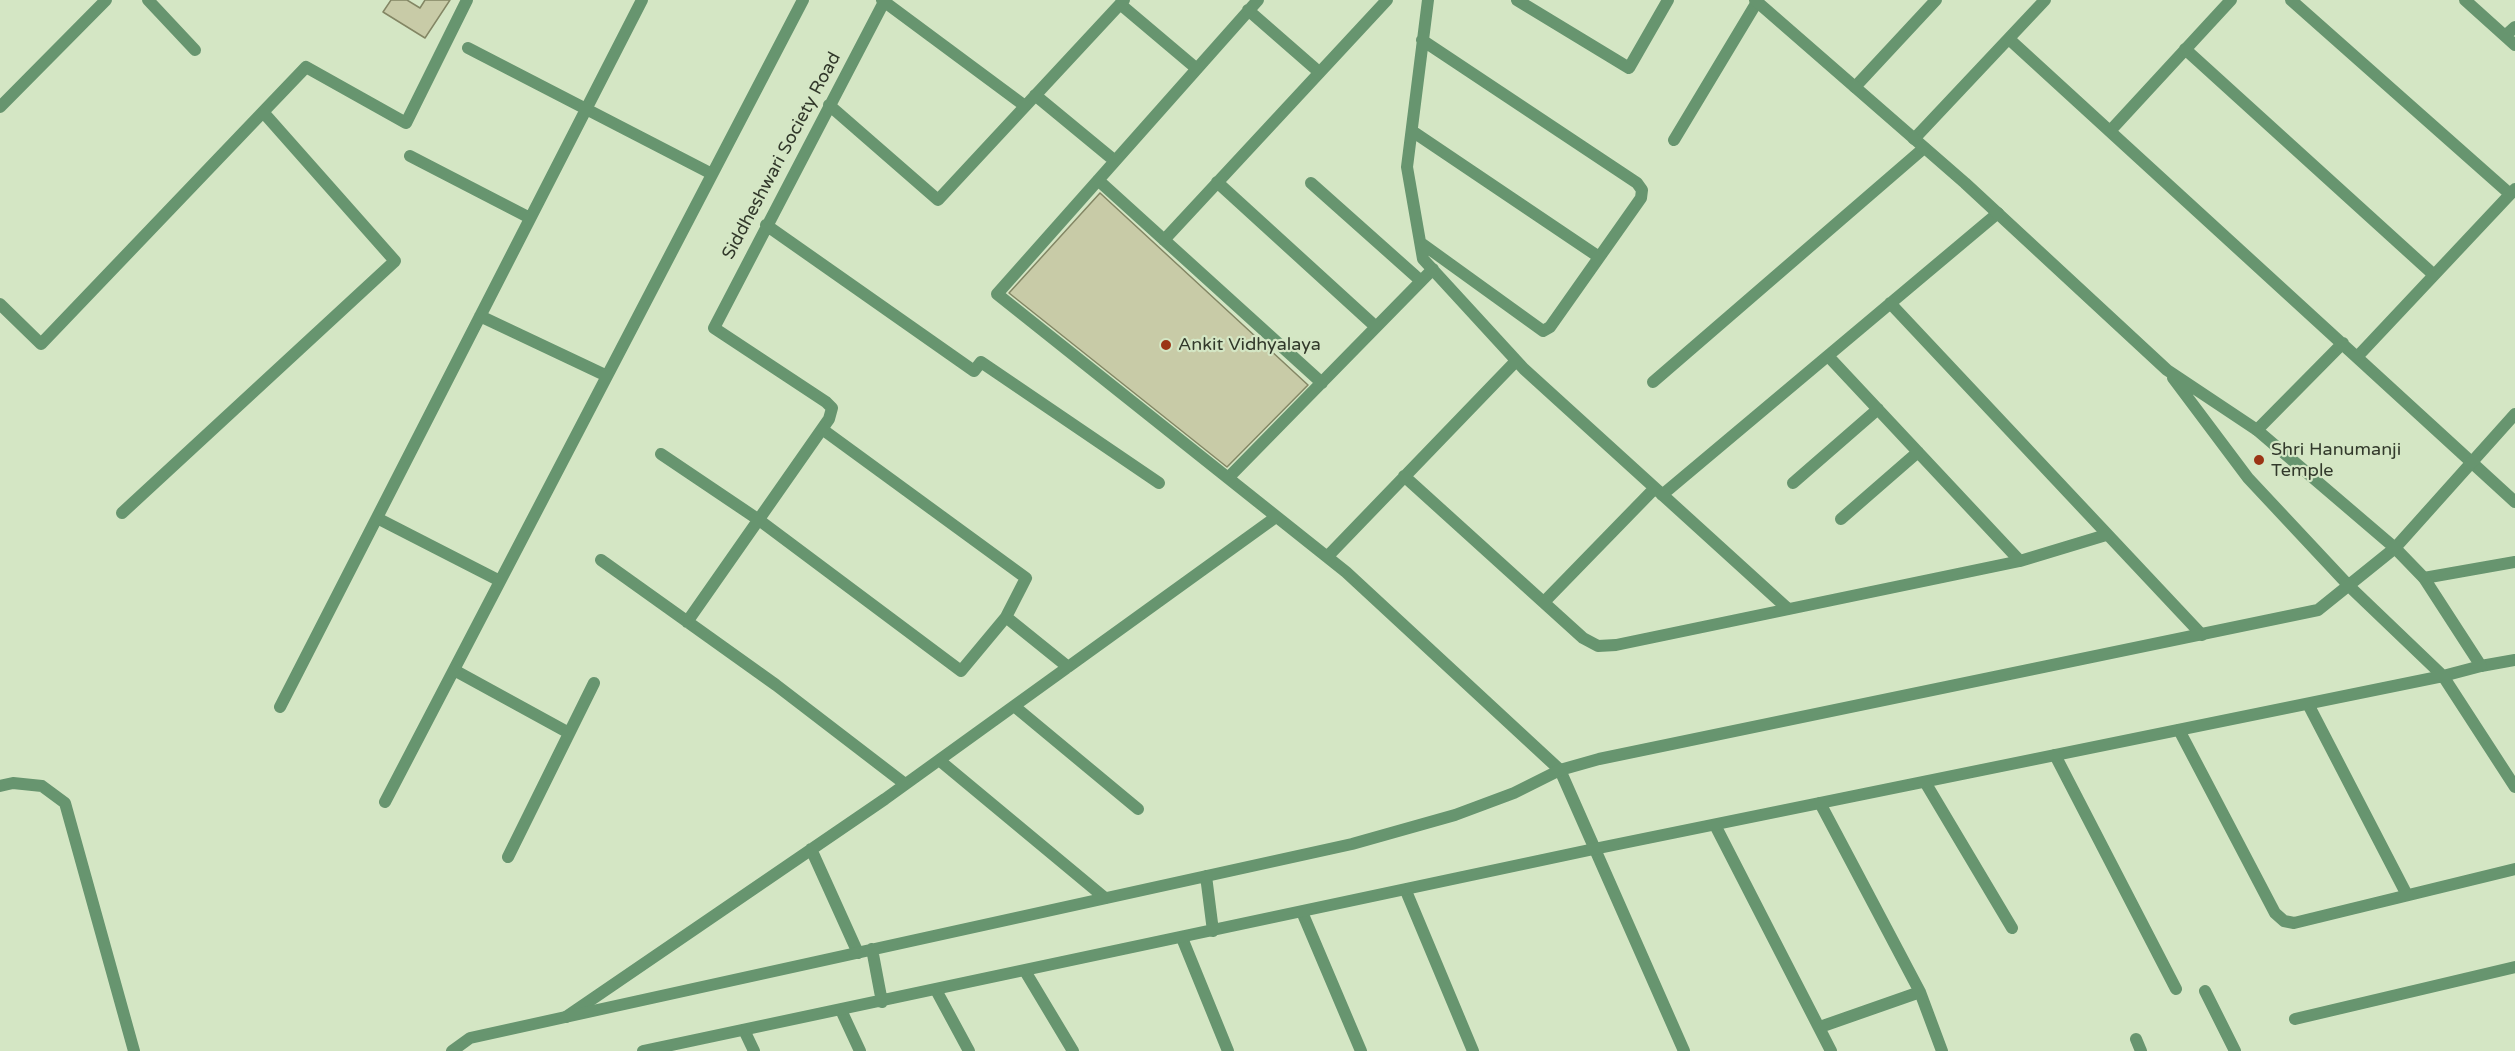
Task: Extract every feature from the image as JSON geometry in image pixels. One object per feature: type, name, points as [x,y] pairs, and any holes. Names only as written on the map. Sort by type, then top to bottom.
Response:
[{"type":"street","points":[[0,107],[105,0]]},
{"type":"street","points":[[148,0],[195,50]]},
{"type":"street","points":[[0,304],[41,344],[306,67],[406,123],[467,0]]},
{"type":"street","points":[[280,708],[642,0]]},
{"type":"street","points":[[385,802],[803,0]]},
{"type":"street","points":[[884,0],[1025,106]]},
{"type":"street","name":"Siddheshwari Society Road","points":[[822,429],[829,419],[832,408],[826,402],[714,328],[884,0]]},
{"type":"street","points":[[1258,0],[997,294],[1326,557],[1560,770],[1684,1051]]},
{"type":"street","points":[[1164,240],[1387,0]]},
{"type":"street","points":[[1428,0],[1407,167],[1424,259],[1516,361],[1786,608]]},
{"type":"street","points":[[1517,0],[1629,68],[1668,0]]},
{"type":"street","points":[[1855,87],[1936,0]]},
{"type":"street","points":[[1653,382],[1919,143],[2045,0]]},
{"type":"street","points":[[2111,130],[2231,0]]},
{"type":"street","points":[[2291,0],[2513,192],[2358,356]]},
{"type":"street","points":[[2465,0],[2515,45]]},
{"type":"street","points":[[1674,140],[1756,1],[1998,213],[2167,370],[2258,430],[2395,548],[2424,579],[2481,666]]},
{"type":"street","points":[[829,105],[938,200],[1122,2],[1197,69]]},
{"type":"street","points":[[1248,10],[1319,72]]},
{"type":"street","points":[[2505,36],[2515,27]]},
{"type":"street","points":[[2009,39],[2515,502]]},
{"type":"street","points":[[1420,243],[1543,331],[1550,327],[1641,198],[1642,190],[1637,183],[1422,40]]},
{"type":"street","points":[[468,48],[712,174]]},
{"type":"street","points":[[2185,49],[2434,275]]},
{"type":"street","points":[[1035,95],[1115,160]]},
{"type":"street","points":[[122,513],[395,261],[263,112]]},
{"type":"street","points":[[1412,132],[1599,257]]},
{"type":"street","points":[[410,156],[531,218]]},
{"type":"street","points":[[1098,180],[1322,383]]},
{"type":"street","points":[[1217,182],[1376,327]]},
{"type":"street","points":[[1311,183],[1421,281]]},
{"type":"street","points":[[1544,602],[1658,491],[1828,356],[1998,213]]},
{"type":"street","points":[[766,225],[974,371],[981,362],[1159,483]]},
{"type":"street","points":[[1228,478],[1433,269]]},
{"type":"street","points":[[1890,303],[2202,635]]},
{"type":"street","points":[[480,316],[607,376]]},
{"type":"street","points":[[2258,430],[2343,343]]},
{"type":"street","points":[[1828,356],[2020,561]]},
{"type":"street","points":[[1326,557],[1516,361]]},
{"type":"street","points":[[2167,370],[2248,478],[2350,587],[2444,676],[2515,787]]},
{"type":"street","points":[[1793,483],[1878,410]]},
{"type":"street","points":[[452,1051],[470,1038],[1352,844],[1455,815],[1514,793],[1560,770],[1599,759],[2318,610],[2350,587],[2395,548],[2471,460],[2515,414]]},
{"type":"street","points":[[661,454],[759,520],[962,671],[1006,616],[1026,578],[822,429],[759,520],[687,622]]},
{"type":"street","points":[[1841,519],[1918,452]]},
{"type":"street","points":[[1404,476],[1583,638],[1598,646],[1616,645],[2020,561],[2106,535]]},
{"type":"street","points":[[565,1017],[905,784],[1276,517]]},
{"type":"street","points":[[377,518],[500,581]]},
{"type":"street","points":[[601,560],[905,784]]},
{"type":"street","points":[[2424,579],[2515,562]]},
{"type":"street","points":[[1006,616],[1068,667]]},
{"type":"street","points":[[646,1051],[1406,891],[1594,849],[2515,660]]},
{"type":"street","points":[[454,670],[569,733]]},
{"type":"street","points":[[508,857],[594,683]]},
{"type":"street","points":[[2308,704],[2407,895]]},
{"type":"street","points":[[1014,706],[1138,809]]},
{"type":"street","points":[[2179,730],[2275,913],[2284,921],[2294,922],[2515,869]]},
{"type":"street","points":[[2055,755],[2176,989]]},
{"type":"street","points":[[939,760],[1105,898]]},
{"type":"street","points":[[1925,782],[2012,928]]},
{"type":"street","points":[[0,786],[12,783],[42,786],[65,803],[134,1051]]},
{"type":"street","points":[[1820,803],[1920,992],[1942,1051]]},
{"type":"street","points":[[1715,825],[1831,1051]]},
{"type":"street","points":[[811,849],[858,953]]},
{"type":"street","points":[[1206,876],[1213,931]]},
{"type":"street","points":[[1406,891],[1473,1051]]},
{"type":"street","points":[[1302,912],[1361,1051]]},
{"type":"street","points":[[1182,938],[1228,1051]]},
{"type":"street","points":[[872,949],[882,1002]]},
{"type":"street","points":[[2295,1019],[2515,967]]},
{"type":"street","points":[[1025,971],[1073,1051]]},
{"type":"street","points":[[936,990],[969,1051]]},
{"type":"street","points":[[2205,991],[2235,1051]]},
{"type":"street","points":[[1820,1027],[1920,992]]},
{"type":"street","points":[[841,1010],[860,1051]]},
{"type":"street","points":[[744,1030],[754,1051]]},
{"type":"building","points":[[391,0],[407,0],[420,8],[425,0],[450,0],[425,38],[383,12]]},
{"type":"building","name":"Ankit Vidhyalaya","points":[[1100,193],[1308,385],[1227,467],[1009,293]]},
{"type":"place","name":"Ankit Vidhyalaya","points":[[1166,345]]},
{"type":"place","name":"Shri Hanumanji Temple","points":[[2259,460]]}]
